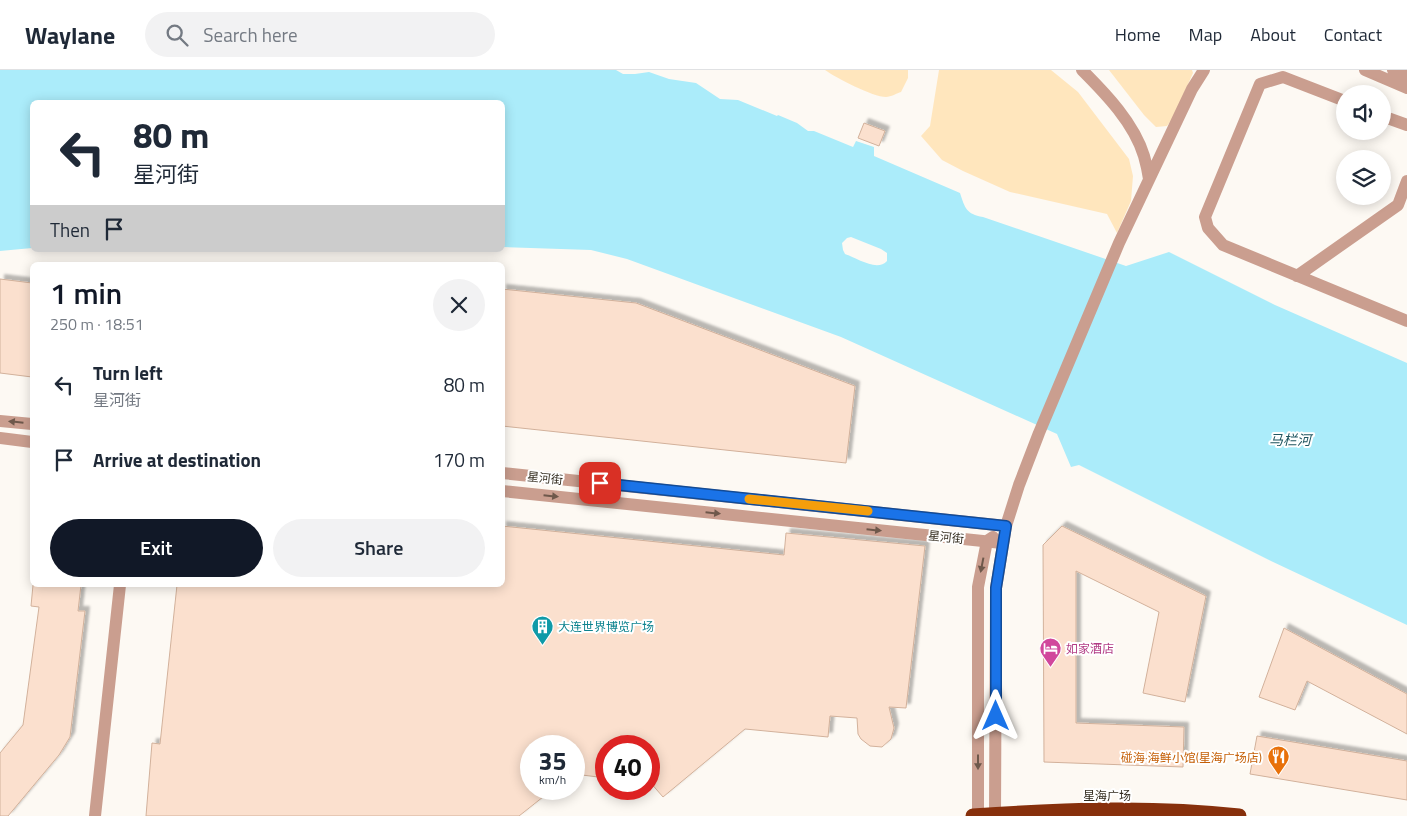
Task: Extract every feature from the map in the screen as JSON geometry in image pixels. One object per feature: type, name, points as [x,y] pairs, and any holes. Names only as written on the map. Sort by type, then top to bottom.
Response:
[{"type":"highway","name":"星海广场","points":[[974,816],[1058,810],[1115,810],[1239,816]]},
{"type":"street","points":[[1082,70],[1116,108],[1132,130],[1144,155],[1149,179]]},
{"type":"street","points":[[995,815],[996,588],[1006,526],[1039,433],[1119,243],[1192,89],[1204,70]]},
{"type":"street","points":[[1365,70],[1407,88]]},
{"type":"street","points":[[1393,70],[1407,76]]},
{"type":"street","points":[[1336,97],[1284,77],[1260,84],[1205,217],[1208,228],[1223,245],[1407,321]]},
{"type":"street","points":[[1391,119],[1407,125]]},
{"type":"street","points":[[1297,276],[1398,205],[1407,181]]},
{"type":"street","points":[[0,421],[30,424]]},
{"type":"street","points":[[0,438],[30,442]]},
{"type":"street","name":"星河街","points":[[505,473],[1006,526]]},
{"type":"street","name":"星河街","points":[[505,491],[1002,543]]},
{"type":"street","points":[[978,816],[978,586],[987,541],[1006,526]]},
{"type":"street","points":[[96,816],[120,587]]},
{"type":"shaded area","points":[[825,70],[908,70],[908,78],[901,92],[886,97],[864,91]]},
{"type":"shaded area","points":[[939,70],[1051,70],[1078,92],[1129,159],[1133,176],[1131,201],[1117,233],[1107,214],[1010,192],[942,160],[921,136],[930,126]]},
{"type":"shaded area","points":[[1109,70],[1192,70],[1193,73],[1173,118],[1167,126],[1156,127],[1144,115]]},
{"type":"water","name":"马栏河","points":[[0,70],[616,70],[623,74],[649,72],[669,79],[696,83],[720,99],[738,100],[797,123],[808,131],[814,131],[853,147],[856,141],[874,147],[874,156],[960,193],[967,210],[973,214],[1126,266],[1169,252],[1275,305],[1407,363],[1407,625],[1271,561],[1079,465],[1071,467],[1057,434],[841,337],[627,259],[591,250],[505,247],[505,100],[30,100],[30,248],[0,251]],"holes":[[[851,237],[887,253],[887,261],[883,264],[872,265],[845,254],[842,243]]]},
{"type":"building","points":[[864,123],[885,131],[879,146],[858,138]]},
{"type":"building","points":[[0,279],[30,283],[30,377],[0,373]]},
{"type":"building","points":[[505,289],[636,303],[855,386],[846,463],[505,426]]},
{"type":"building","name":"大连世界博览广场","points":[[505,526],[784,555],[786,533],[925,546],[906,708],[889,707],[894,728],[891,739],[882,747],[870,746],[861,739],[858,734],[857,718],[830,716],[828,737],[745,729],[663,797],[660,794],[660,735],[595,735],[595,777],[585,775],[585,735],[520,735],[520,800],[539,800],[519,816],[146,816],[152,743],[160,744],[177,587],[505,587]]},
{"type":"building","points":[[1062,526],[1206,596],[1185,702],[1143,693],[1159,612],[1076,571],[1076,723],[1184,727],[1183,767],[1044,762],[1043,545]]},
{"type":"building","points":[[33,587],[81,587],[78,611],[85,611],[70,737],[59,755],[8,816],[0,816],[0,753],[23,725],[39,607],[31,606]]},
{"type":"building","points":[[1284,628],[1407,694],[1407,734],[1307,681],[1295,710],[1259,697]]},
{"type":"building","points":[[1257,736],[1407,761],[1407,800],[1250,774]]},
{"type":"slow traffic","points":[[749,499],[868,511]]},
{"type":"place","name":"大连世界博览广场","points":[[542,645]]},
{"type":"place","name":"如家酒店","points":[[1050,667]]},
{"type":"place","name":"碰海·海鲜小馆(星海广场店)","points":[[1278,776]]},
{"type":"route","points":[[600,483],[1006,526],[996,588],[996,716]]}]
